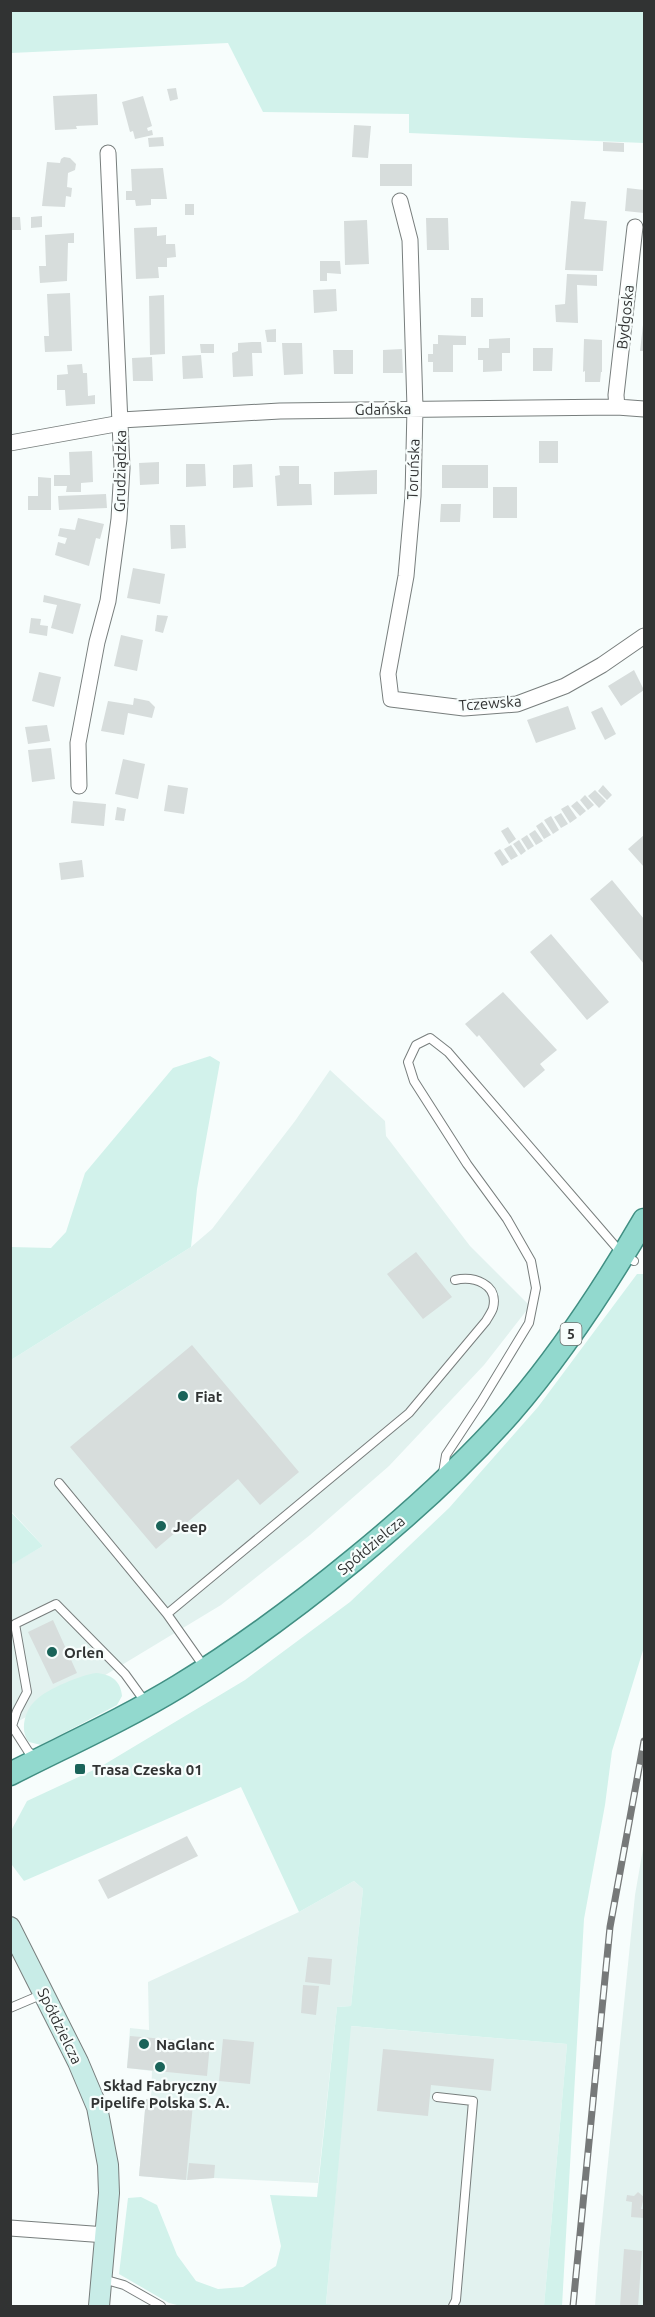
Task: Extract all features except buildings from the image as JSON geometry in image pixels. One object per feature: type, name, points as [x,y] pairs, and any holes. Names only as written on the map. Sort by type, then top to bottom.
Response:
[{"type":"main road","name":"Spółdzielcza","points":[[10,1774],[147,1705],[205,1669],[307,1598],[396,1526],[486,1439],[532,1386],[629,1258],[645,1220]]},
{"type":"street","name":"Grudziądzka","points":[[79,786],[78,743],[95,653],[108,601],[119,519],[122,468],[108,153]]},
{"type":"street","name":"Toruńska","points":[[391,699],[388,674],[406,576],[412,507],[415,408],[410,240],[400,201]]},
{"type":"street","name":"Bydgoska","points":[[617,407],[616,395],[635,227]]},
{"type":"street","name":"Gdańska","points":[[10,443],[121,421],[280,411],[415,408],[617,407],[645,409]]},
{"type":"street","name":"Tczewska","points":[[391,699],[464,708],[517,704],[565,686],[602,665],[645,636]]},
{"type":"street","name":"Spółdzielcza","points":[[10,1927],[97,2107],[108,2165],[109,2193],[99,2307]]},
{"type":"street","points":[[10,2228],[106,2235]]},
{"type":"lane","points":[[441,1484],[446,1455],[529,1323],[536,1288],[531,1260],[507,1219],[467,1164],[414,1081],[408,1062],[416,1045],[430,1038],[448,1052],[629,1258]]},
{"type":"lane","points":[[167,1614],[409,1413],[486,1321],[493,1308],[493,1294],[486,1284],[477,1279],[455,1280]]},
{"type":"lane","points":[[60,1483],[167,1614],[205,1669]]},
{"type":"lane","points":[[10,1736],[17,1711],[27,1692],[15,1624],[56,1604],[125,1674],[147,1705]]},
{"type":"lane","points":[[12,1726],[28,1751],[39,1760]]},
{"type":"lane","points":[[10,2008],[44,1994]]},
{"type":"lane","points":[[437,2097],[473,2101],[456,2300],[453,2307]]},
{"type":"lane","points":[[102,2279],[124,2285],[161,2307]]},
{"type":"shaded area","points":[[330,1070],[385,1121],[386,1136],[470,1246],[530,1306],[484,1365],[389,1466],[310,1535],[221,1605],[97,1680],[11,1725],[10,1565],[43,1546],[11,1511],[11,1360],[191,1247],[212,1229],[295,1121]]},
{"type":"shaded area","points":[[644,1843],[644,2306],[595,2306],[635,1895]]},
{"type":"shaded area","points":[[354,1881],[363,1889],[351,2006],[337,2007],[318,2183],[214,2178],[186,2180],[139,2176],[146,2099],[151,2099],[152,2071],[127,2068],[130,2028],[149,2030],[148,1982],[299,1912]]},
{"type":"shaded area","points":[[350,2026],[567,2044],[544,2306],[326,2305]]},
{"type":"green space","points":[[10,11],[644,11],[644,143],[409,133],[409,114],[263,112],[228,43],[11,53]]},
{"type":"green space","points":[[210,1056],[220,1062],[197,1189],[191,1247],[11,1360],[11,1247],[51,1248],[66,1232],[85,1173],[173,1068]]},
{"type":"green space","points":[[637,1274],[644,1274],[644,1647],[612,1751],[605,1805],[584,1919],[562,2306],[544,2306],[567,2044],[351,2026],[326,2304],[345,2306],[181,2306],[169,2303],[119,2274],[128,2198],[141,2197],[157,2205],[177,2255],[196,2281],[218,2289],[243,2287],[276,2266],[281,2246],[270,2195],[317,2197],[337,2007],[351,2006],[363,1889],[354,1881],[299,1912],[241,1787],[24,1881],[12,1865],[12,1829],[27,1801],[100,1767],[245,1680],[350,1602],[449,1508],[538,1407]]},
{"type":"green space","points":[[10,1511],[43,1546],[11,1565],[10,1565]]},
{"type":"green space","points":[[96,1673],[111,1677],[120,1686],[122,1696],[117,1705],[41,1745],[29,1742],[24,1726],[26,1714],[32,1704],[64,1683]]},
{"type":"railway","points":[[573,2306],[610,1927],[644,1741]]},
{"type":"place","name":"Fiat","points":[[183,1396]]},
{"type":"place","name":"Jeep","points":[[161,1526]]},
{"type":"place","name":"Orlen","points":[[52,1652]]},
{"type":"place","name":"Trasa Czeska 01","points":[[80,1769]]},
{"type":"place","name":"NaGlanc","points":[[144,2044]]},
{"type":"place","name":"Skład Fabryczny Pipelife Polska S. A.","points":[[160,2067]]}]
